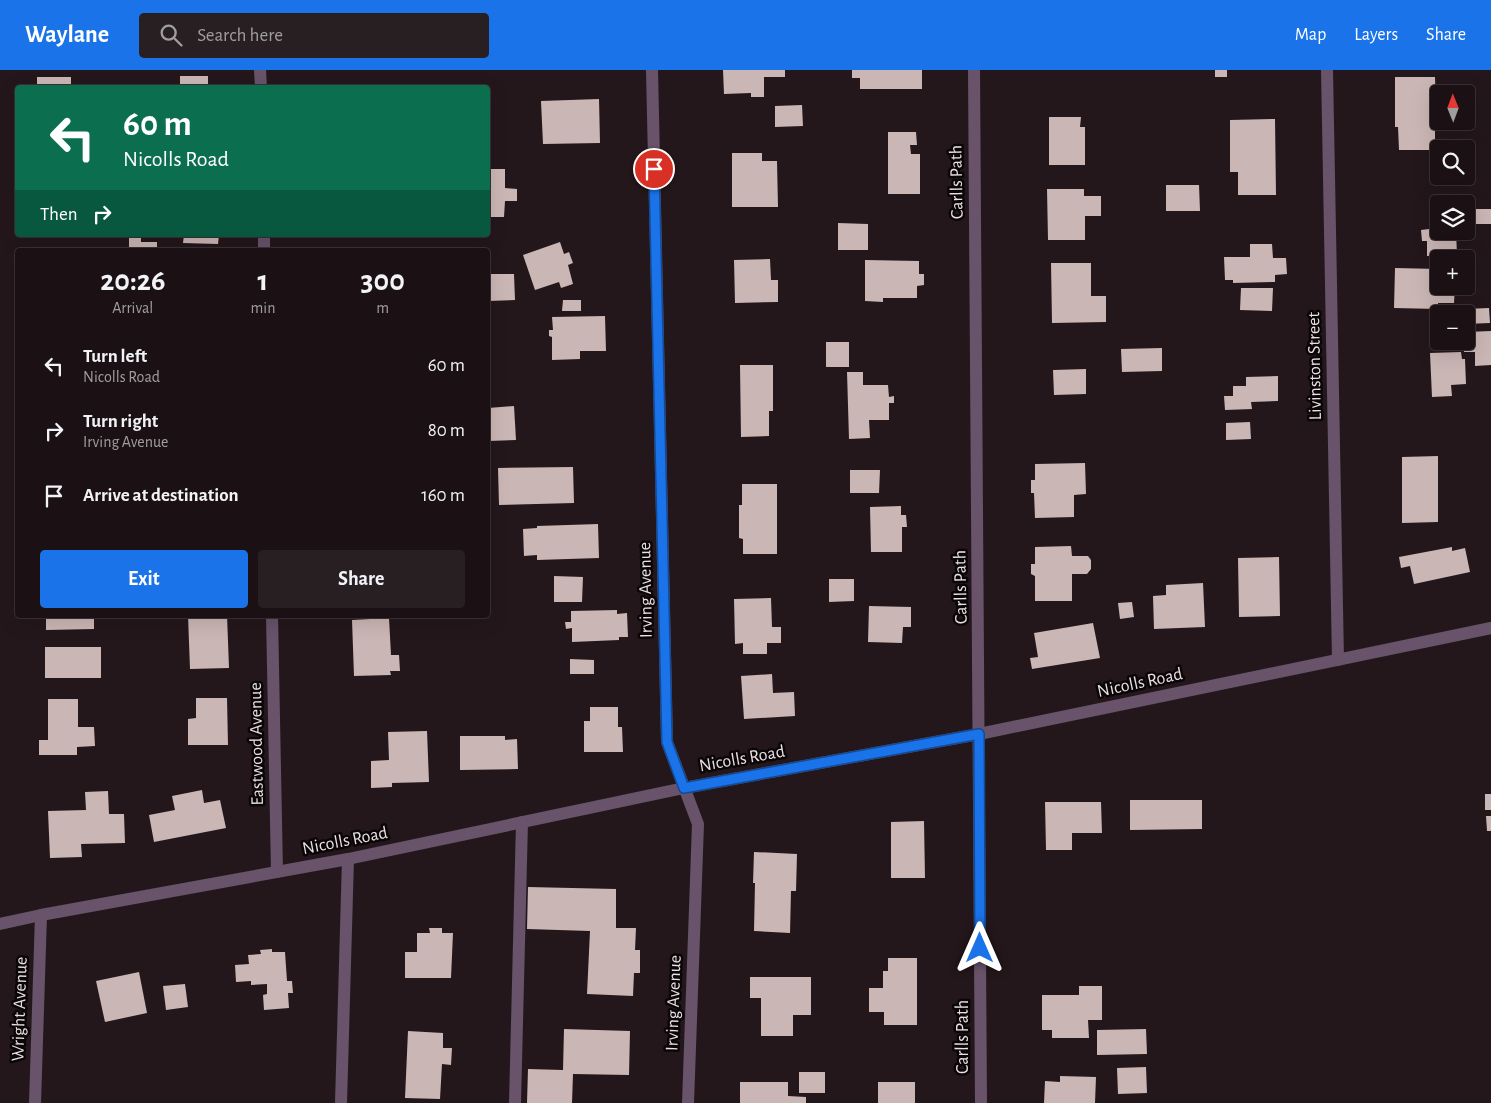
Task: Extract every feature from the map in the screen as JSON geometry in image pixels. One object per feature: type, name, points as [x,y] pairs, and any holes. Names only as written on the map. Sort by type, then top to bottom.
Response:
[{"type":"street","points":[[260,70],[260,85]]},
{"type":"street","name":"Irving Avenue","points":[[652,70],[667,742],[698,824],[688,1103]]},
{"type":"street","name":"Carlls Path","points":[[974,70],[981,1103]]},
{"type":"street","name":"Livinston Street","points":[[1327,70],[1338,660]]},
{"type":"street","name":"Eastwood Avenue","points":[[272,618],[277,872]]},
{"type":"street","name":"Nicolls Road","points":[[0,924],[348,859],[684,788],[979,734],[1491,628]]},
{"type":"street","points":[[515,1103],[522,822]]},
{"type":"street","points":[[341,1103],[348,859]]},
{"type":"street","name":"Wright Avenue","points":[[35,1103],[41,915]]},
{"type":"building","points":[[723,70],[785,70],[785,77],[764,77],[764,97],[751,97],[751,93],[724,94]]},
{"type":"building","points":[[852,70],[922,70],[922,89],[860,89],[860,78],[852,78]]},
{"type":"building","points":[[1215,70],[1227,70],[1227,77],[1215,77]]},
{"type":"building","points":[[180,76],[208,76],[208,85],[180,85]]},
{"type":"building","points":[[37,77],[71,77],[71,85],[37,85]]},
{"type":"building","points":[[1395,77],[1435,77],[1435,85],[1430,85],[1430,130],[1435,130],[1435,140],[1430,140],[1430,150],[1399,150],[1398,127],[1395,127]]},
{"type":"building","points":[[599,99],[600,143],[543,144],[541,101]]},
{"type":"building","points":[[802,105],[803,126],[775,127],[775,106]]},
{"type":"building","points":[[1049,117],[1081,117],[1080,127],[1085,127],[1085,165],[1049,165]]},
{"type":"building","points":[[1275,119],[1276,195],[1238,195],[1238,172],[1230,172],[1230,120]]},
{"type":"building","points":[[888,132],[916,132],[917,145],[910,145],[911,154],[920,154],[920,194],[888,194]]},
{"type":"building","points":[[732,153],[762,153],[762,161],[777,161],[778,207],[732,207]]},
{"type":"building","points":[[490,169],[505,169],[505,188],[517,189],[517,201],[505,201],[504,217],[490,217]]},
{"type":"building","points":[[1166,185],[1199,185],[1200,211],[1166,211]]},
{"type":"building","points":[[1047,189],[1084,189],[1084,196],[1101,196],[1101,216],[1085,216],[1085,240],[1048,240]]},
{"type":"building","points":[[1475,209],[1491,209],[1491,224],[1475,224]]},
{"type":"building","points":[[1429,217],[1430,240],[1456,240],[1457,250],[1430,250],[1430,256],[1427,256],[1427,241],[1422,241],[1421,230],[1429,229]]},
{"type":"building","points":[[838,223],[868,224],[868,250],[838,250]]},
{"type":"building","points":[[129,237],[141,237],[141,242],[157,242],[157,248],[129,248]]},
{"type":"building","points":[[184,237],[219,237],[218,244],[183,243]]},
{"type":"building","points":[[560,242],[564,254],[569,252],[573,263],[568,265],[573,284],[561,288],[559,282],[535,290],[523,255]]},
{"type":"building","points":[[1250,244],[1272,244],[1273,258],[1286,258],[1287,274],[1275,275],[1275,282],[1233,283],[1233,280],[1225,280],[1224,257],[1250,257]]},
{"type":"building","points":[[770,259],[771,280],[778,280],[778,302],[735,303],[734,260]]},
{"type":"building","points":[[865,260],[919,261],[919,274],[924,274],[924,285],[917,286],[917,298],[883,298],[883,302],[865,301]]},
{"type":"building","points":[[1051,263],[1091,263],[1091,296],[1106,296],[1106,322],[1052,323]]},
{"type":"building","points":[[1395,268],[1430,269],[1430,295],[1454,295],[1454,303],[1438,303],[1438,305],[1430,305],[1430,309],[1394,308]]},
{"type":"building","points":[[490,274],[514,274],[515,300],[490,301]]},
{"type":"building","points":[[1241,288],[1273,288],[1272,311],[1240,310]]},
{"type":"building","points":[[563,300],[581,300],[581,311],[562,311]]},
{"type":"building","points":[[1489,308],[1490,323],[1475,324],[1475,309]]},
{"type":"building","points":[[605,316],[606,351],[580,351],[580,359],[552,360],[552,337],[549,336],[549,330],[553,330],[552,317]]},
{"type":"building","points":[[1491,331],[1491,365],[1475,366],[1475,352],[1464,352],[1464,350],[1475,350],[1475,332]]},
{"type":"building","points":[[826,342],[849,342],[849,367],[826,367]]},
{"type":"building","points":[[1162,348],[1162,371],[1122,372],[1121,349]]},
{"type":"building","points":[[1461,352],[1462,359],[1465,359],[1466,384],[1451,385],[1452,396],[1432,397],[1430,353]]},
{"type":"building","points":[[740,365],[773,365],[773,411],[769,411],[769,436],[741,437]]},
{"type":"building","points":[[1086,369],[1086,394],[1054,395],[1053,370]]},
{"type":"building","points":[[847,372],[863,372],[863,385],[888,385],[889,397],[894,396],[894,403],[889,403],[889,420],[869,420],[870,438],[849,439]]},
{"type":"building","points":[[1278,376],[1278,401],[1251,402],[1252,409],[1225,410],[1224,396],[1233,396],[1233,386],[1246,386],[1246,377]]},
{"type":"building","points":[[514,406],[516,440],[490,441],[490,408]]},
{"type":"building","points":[[1250,422],[1251,439],[1226,440],[1226,423]]},
{"type":"building","points":[[1438,456],[1438,522],[1402,523],[1402,457]]},
{"type":"building","points":[[1085,463],[1086,494],[1074,495],[1074,517],[1035,518],[1034,493],[1031,493],[1031,480],[1035,480],[1035,464]]},
{"type":"building","points":[[573,467],[574,503],[499,505],[498,468]]},
{"type":"building","points":[[850,470],[880,470],[879,493],[850,493]]},
{"type":"building","points":[[742,484],[777,484],[777,554],[743,554],[743,539],[739,538],[739,505],[742,505]]},
{"type":"building","points":[[901,506],[901,515],[906,515],[907,527],[902,527],[902,552],[871,552],[870,507]]},
{"type":"building","points":[[598,524],[599,558],[537,560],[537,555],[524,556],[523,529],[537,528],[537,526]]},
{"type":"building","points":[[1071,546],[1072,556],[1088,556],[1091,560],[1091,569],[1087,574],[1072,574],[1072,601],[1035,601],[1035,576],[1031,574],[1031,564],[1035,564],[1035,547]]},
{"type":"building","points":[[1452,547],[1452,551],[1465,548],[1470,572],[1414,584],[1410,566],[1401,568],[1399,557]]},
{"type":"building","points":[[1279,557],[1280,616],[1239,617],[1238,558]]},
{"type":"building","points":[[554,576],[583,577],[582,602],[554,602]]},
{"type":"building","points":[[829,579],[854,579],[854,601],[829,602]]},
{"type":"building","points":[[1203,583],[1205,627],[1154,629],[1153,596],[1166,595],[1166,585]]},
{"type":"building","points":[[771,598],[772,627],[781,627],[781,643],[767,643],[767,654],[743,654],[743,643],[735,644],[734,599]]},
{"type":"building","points":[[1132,602],[1134,617],[1120,619],[1118,603]]},
{"type":"building","points":[[869,606],[911,607],[911,627],[903,627],[902,643],[868,642]]},
{"type":"building","points":[[617,610],[617,614],[627,613],[628,637],[619,637],[619,640],[572,642],[572,628],[566,629],[565,622],[571,622],[571,611]]},
{"type":"building","points":[[46,618],[94,618],[94,629],[46,630]]},
{"type":"building","points":[[188,618],[227,618],[229,668],[190,669]]},
{"type":"building","points":[[389,618],[391,655],[399,655],[400,671],[390,671],[391,675],[354,676],[352,620]]},
{"type":"building","points":[[1093,623],[1100,658],[1032,669],[1030,658],[1038,657],[1034,633]]},
{"type":"building","points":[[45,647],[101,647],[101,678],[45,678]]},
{"type":"building","points":[[570,659],[594,660],[594,674],[570,674]]},
{"type":"building","points":[[772,674],[773,693],[794,692],[795,716],[744,719],[741,676]]},
{"type":"building","points":[[196,698],[227,698],[228,745],[188,745],[188,719],[196,718]]},
{"type":"building","points":[[48,699],[78,699],[78,727],[94,727],[95,746],[77,747],[77,755],[39,755],[39,740],[48,740]]},
{"type":"building","points":[[590,707],[618,707],[618,727],[622,727],[623,752],[584,752],[584,721],[590,721]]},
{"type":"building","points":[[427,731],[429,782],[392,783],[392,787],[371,788],[371,761],[389,760],[388,732]]},
{"type":"building","points":[[460,736],[505,736],[505,740],[517,739],[518,769],[460,770]]},
{"type":"building","points":[[202,790],[204,803],[220,800],[226,828],[154,842],[149,815],[175,810],[172,796]]},
{"type":"building","points":[[108,791],[109,814],[124,814],[125,843],[81,844],[82,857],[50,858],[48,811],[86,810],[85,792]]},
{"type":"building","points":[[1485,794],[1491,794],[1491,810],[1485,810]]},
{"type":"building","points":[[1130,800],[1202,800],[1202,829],[1130,830]]},
{"type":"building","points":[[1045,802],[1101,802],[1102,833],[1072,833],[1072,850],[1046,850]]},
{"type":"building","points":[[1486,816],[1491,816],[1491,831],[1487,831]]},
{"type":"building","points":[[924,821],[925,878],[891,878],[891,822]]},
{"type":"building","points":[[754,852],[797,854],[796,891],[791,891],[790,933],[754,931]]},
{"type":"building","points":[[528,887],[616,889],[616,928],[636,928],[635,950],[640,950],[640,973],[634,973],[633,996],[587,994],[590,931],[527,929]]},
{"type":"building","points":[[429,928],[442,928],[442,933],[453,933],[451,978],[405,978],[405,952],[417,952],[417,933],[430,933]]},
{"type":"building","points":[[272,949],[272,952],[285,952],[287,981],[292,981],[293,993],[288,993],[289,1008],[264,1010],[263,995],[267,994],[267,984],[251,985],[251,981],[236,982],[235,965],[249,964],[248,955],[261,954],[260,950]]},
{"type":"building","points":[[888,958],[917,958],[917,1025],[884,1025],[884,1012],[869,1012],[869,988],[883,988],[883,971],[888,971]]},
{"type":"building","points":[[139,972],[147,1013],[105,1022],[96,981]]},
{"type":"building","points":[[750,977],[811,977],[811,1015],[793,1015],[793,1036],[761,1036],[761,998],[750,998]]},
{"type":"building","points":[[185,984],[188,1007],[166,1010],[163,986]]},
{"type":"building","points":[[1079,986],[1102,986],[1102,1020],[1088,1020],[1089,1038],[1052,1038],[1052,1030],[1042,1030],[1042,995],[1079,995]]},
{"type":"building","points":[[564,1029],[630,1031],[629,1075],[573,1074],[572,1103],[527,1103],[528,1069],[563,1070]]},
{"type":"building","points":[[1146,1029],[1147,1054],[1097,1055],[1097,1030]]},
{"type":"building","points":[[408,1031],[443,1033],[443,1048],[452,1048],[451,1065],[442,1064],[440,1099],[405,1098]]},
{"type":"building","points":[[1146,1067],[1147,1093],[1118,1094],[1117,1068]]},
{"type":"building","points":[[799,1072],[825,1072],[825,1093],[799,1093]]},
{"type":"building","points":[[1060,1076],[1096,1077],[1095,1103],[1044,1103],[1045,1081],[1060,1082]]},
{"type":"building","points":[[740,1082],[788,1082],[788,1096],[806,1097],[806,1103],[740,1103]]},
{"type":"building","points":[[878,1082],[915,1082],[915,1103],[878,1103]]},
{"type":"route","points":[[654,169],[667,742],[684,788],[979,734],[980,948]]}]
